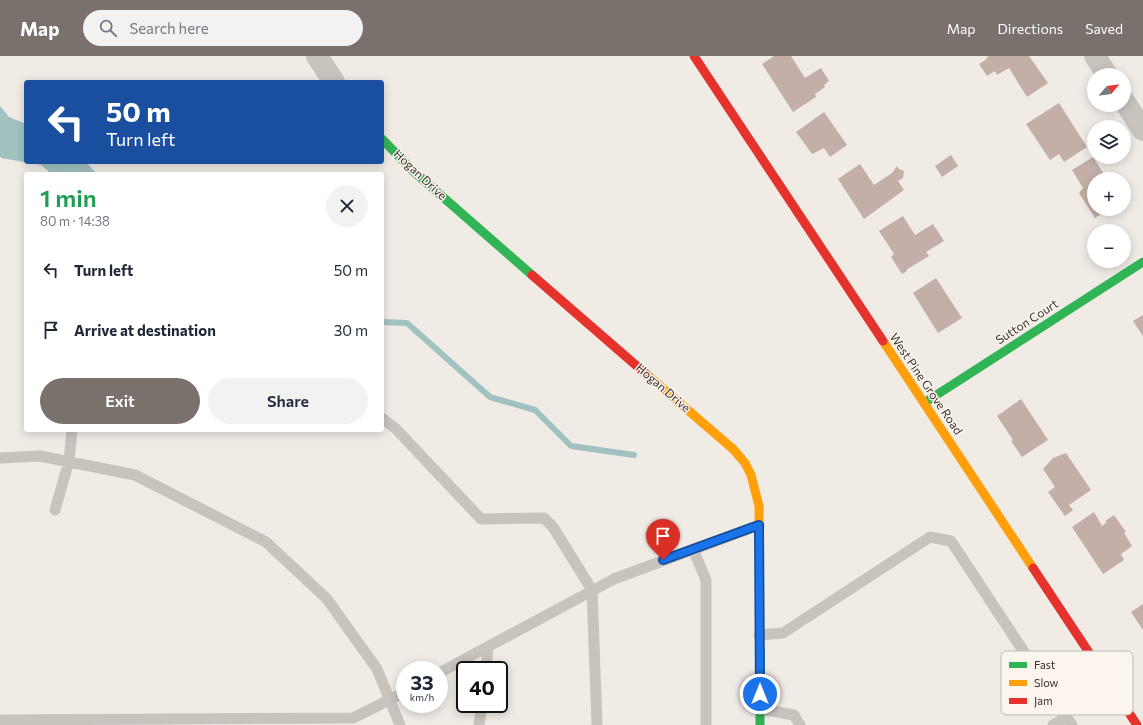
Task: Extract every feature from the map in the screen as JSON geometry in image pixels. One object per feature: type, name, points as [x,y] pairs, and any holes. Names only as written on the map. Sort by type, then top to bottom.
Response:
[{"type":"street","points":[[317,56],[333,80]]},
{"type":"street","name":"West Pine Grove Road","points":[[694,56],[1088,651]]},
{"type":"street","points":[[1095,56],[1103,68]]},
{"type":"street","points":[[1131,112],[1143,130]]},
{"type":"street","name":"Hogan Drive","points":[[384,141],[412,170],[733,449],[746,462],[751,474],[759,506],[760,725]]},
{"type":"street","name":"Sutton Court","points":[[924,403],[1143,262]]},
{"type":"street","name":"West Pine Grove Road","points":[[1130,715],[1137,725]]},
{"type":"lane","points":[[384,420],[396,429],[481,519],[544,518],[553,527],[592,590],[597,725]]},
{"type":"lane","points":[[56,510],[69,461],[72,432]]},
{"type":"lane","points":[[0,458],[40,456],[135,474],[266,542],[327,599],[377,669],[400,725]]},
{"type":"lane","points":[[448,668],[614,579],[759,525]]},
{"type":"lane","points":[[759,635],[783,633],[930,537],[951,541],[1024,651]]},
{"type":"lane","points":[[693,549],[706,580],[706,725]]},
{"type":"lane","points":[[487,661],[488,647]]},
{"type":"lane","points":[[0,720],[266,722],[353,718],[396,697]]},
{"type":"lane","points":[[760,709],[794,715],[800,725]]},
{"type":"lane","points":[[479,725],[481,713]]},
{"type":"lane","points":[[1053,725],[1070,721]]},
{"type":"water","points":[[0,106],[9,117],[24,123],[24,162],[1,158]]},
{"type":"water","points":[[35,164],[88,164],[95,172],[50,172],[41,165]]},
{"type":"building","points":[[774,56],[791,56],[805,78],[821,68],[829,81],[824,85],[825,87],[815,94],[816,97],[793,112],[762,64]]},
{"type":"building","points":[[989,56],[1029,56],[1048,83],[1027,97],[1009,68],[997,75],[995,71],[987,76],[979,64]]},
{"type":"building","points":[[1059,103],[1087,147],[1064,162],[1059,154],[1050,160],[1026,124]]},
{"type":"building","points":[[824,112],[847,145],[830,157],[824,148],[812,154],[796,132]]},
{"type":"building","points":[[951,155],[958,166],[942,177],[935,166]]},
{"type":"building","points":[[1087,161],[1087,164],[1097,164],[1103,172],[1087,172],[1087,206],[1079,193],[1083,188],[1072,170]]},
{"type":"building","points":[[860,164],[874,185],[892,173],[897,166],[899,169],[904,171],[903,178],[898,181],[904,190],[864,219],[838,179]]},
{"type":"building","points":[[903,216],[915,235],[933,224],[944,241],[926,252],[929,256],[902,274],[891,257],[894,254],[879,231]]},
{"type":"building","points":[[936,278],[962,318],[938,333],[913,293]]},
{"type":"building","points":[[1143,315],[1143,336],[1133,321]]},
{"type":"building","points":[[1021,399],[1048,440],[1022,457],[997,416]]},
{"type":"building","points":[[1066,453],[1091,490],[1069,505],[1073,510],[1065,516],[1048,492],[1055,487],[1043,469],[1053,458]]},
{"type":"building","points":[[1094,512],[1102,526],[1107,522],[1105,521],[1114,515],[1126,532],[1124,533],[1132,546],[1121,554],[1124,560],[1103,574],[1072,527]]},
{"type":"building","points":[[1143,604],[1143,630],[1131,612]]},
{"type":"waterway","points":[[384,322],[407,323],[490,397],[535,410],[571,446],[634,455]]},
{"type":"traffic: fast","points":[[384,141],[412,170],[532,275]]},
{"type":"traffic: fast","points":[[924,403],[1143,262]]},
{"type":"traffic: fast","points":[[760,649],[760,725]]},
{"type":"traffic: slow","points":[[883,341],[1033,568]]},
{"type":"traffic: slow","points":[[646,374],[733,449],[745,463],[751,475],[759,506],[760,649]]},
{"type":"traffic: jam","points":[[694,56],[883,341]]},
{"type":"traffic: jam","points":[[532,275],[646,374]]},
{"type":"traffic: jam","points":[[1033,568],[1088,651]]},
{"type":"traffic: jam","points":[[1130,715],[1137,725]]},
{"type":"route","points":[[663,560],[759,525],[760,694]]}]
